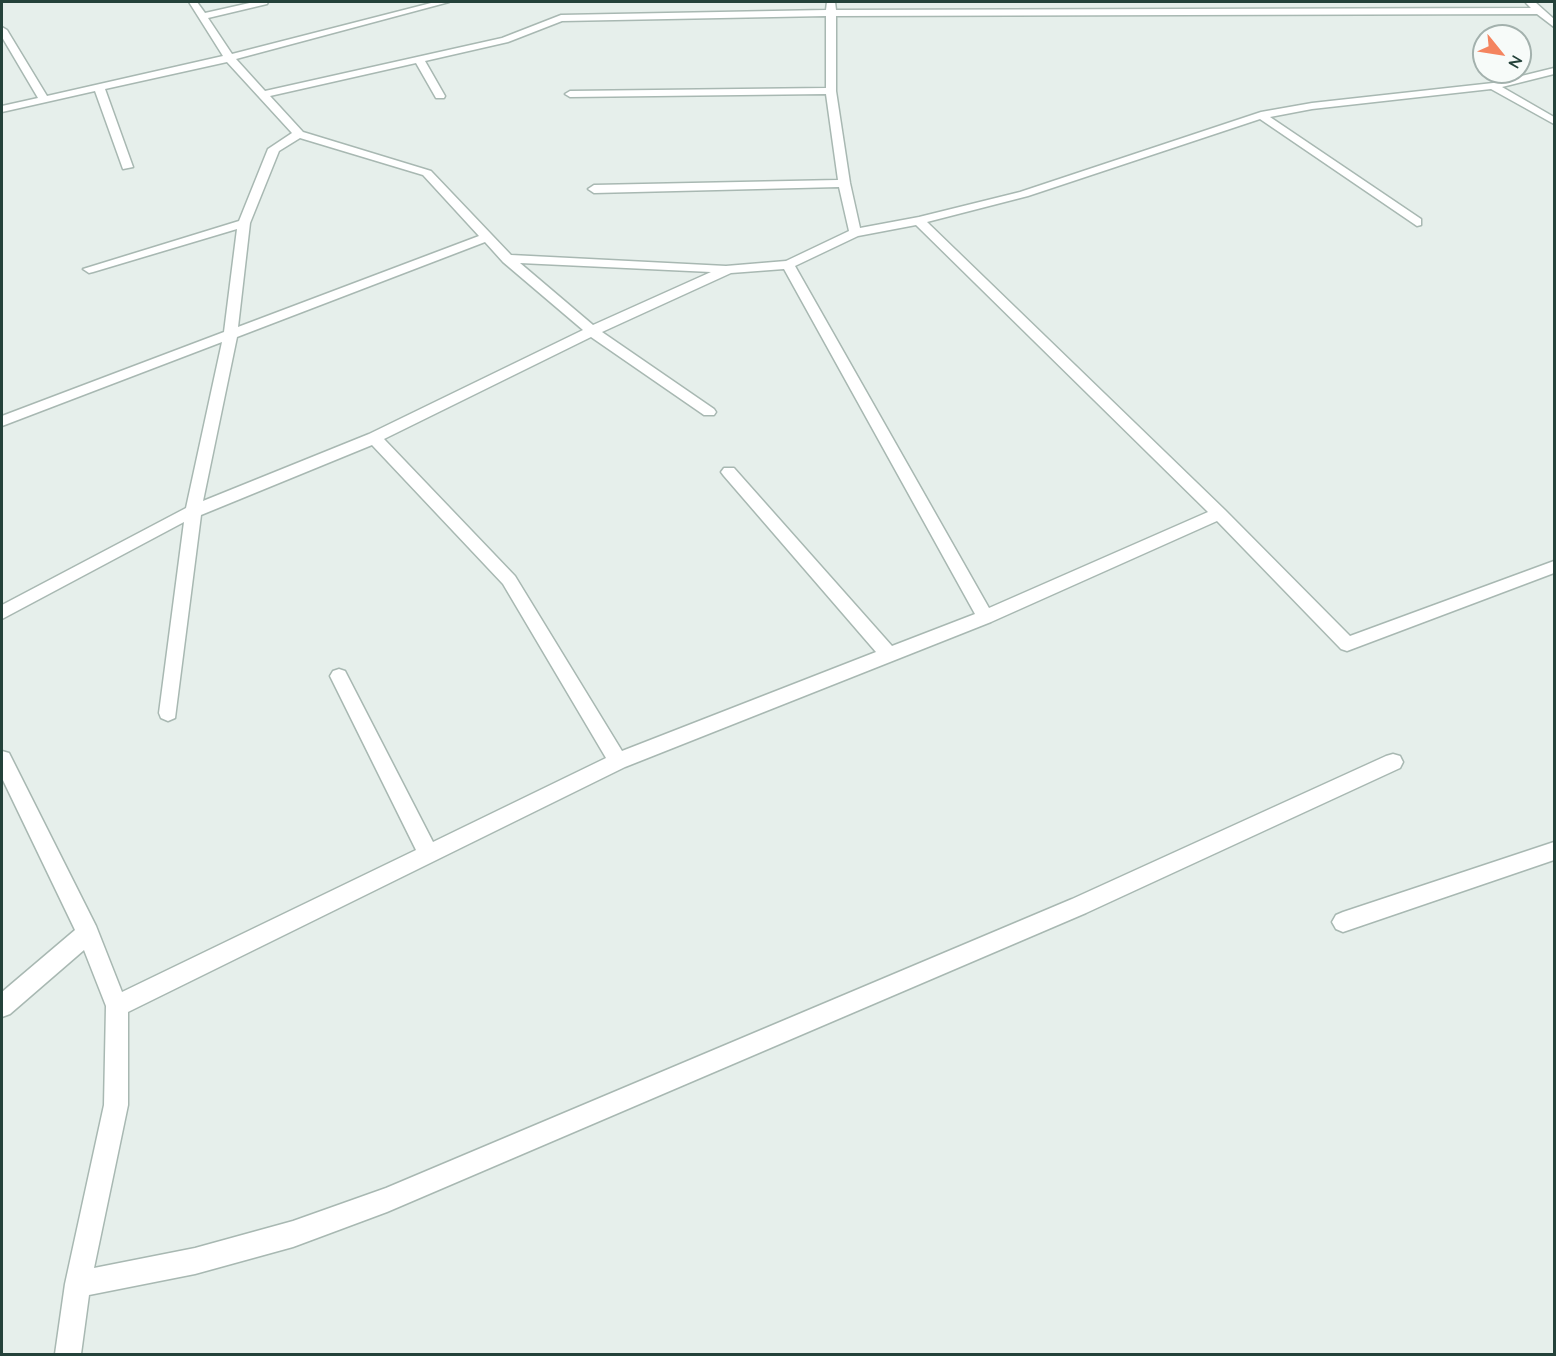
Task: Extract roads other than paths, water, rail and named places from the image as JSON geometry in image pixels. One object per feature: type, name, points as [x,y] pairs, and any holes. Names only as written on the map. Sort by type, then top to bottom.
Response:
[{"type":"street","points":[[193,2],[229,58],[299,134],[427,173],[507,259],[592,331],[709,412]]},
{"type":"street","points":[[202,16],[264,2]]},
{"type":"street","points":[[2,109],[229,58],[444,2]]},
{"type":"street","points":[[1529,2],[1554,24]]},
{"type":"street","points":[[262,96],[418,58],[505,40],[561,18],[831,7],[1538,11]]},
{"type":"street","points":[[831,7],[831,91],[844,183],[855,233]]},
{"type":"street","points":[[2,30],[44,99]]},
{"type":"street","points":[[418,58],[440,96]]},
{"type":"street","points":[[507,259],[729,269],[788,265],[855,233],[919,221],[1024,194],[1261,115],[1312,106],[1493,86],[1554,71]]},
{"type":"street","points":[[1493,86],[1554,121]]},
{"type":"street","points":[[99,87],[127,167]]},
{"type":"street","points":[[570,94],[831,91]]},
{"type":"street","points":[[1261,115],[1417,222]]},
{"type":"street","points":[[168,713],[193,512],[230,336],[244,223],[274,149],[299,134]]},
{"type":"street","points":[[594,189],[844,183]]},
{"type":"street","points":[[919,221],[1219,514],[1347,644],[1554,567]]},
{"type":"street","points":[[89,269],[244,223]]},
{"type":"street","points":[[2,420],[230,336],[487,237]]},
{"type":"street","points":[[788,265],[985,617]]},
{"type":"street","points":[[2,613],[193,512],[374,438],[592,331],[729,269]]},
{"type":"street","points":[[374,438],[509,580],[618,760]]},
{"type":"street","points":[[729,472],[889,655]]},
{"type":"street","points":[[117,1006],[618,760],[985,617],[1219,514]]},
{"type":"street","points":[[339,676],[428,853]]},
{"type":"street","points":[[2,759],[88,933],[117,1006],[116,1106],[78,1284],[68,1354]]},
{"type":"street","points":[[78,1284],[195,1261],[292,1234],[387,1200],[1079,906],[1393,762]]},
{"type":"street","points":[[1342,922],[1554,851]]},
{"type":"street","points":[[2,1006],[88,933]]}]
